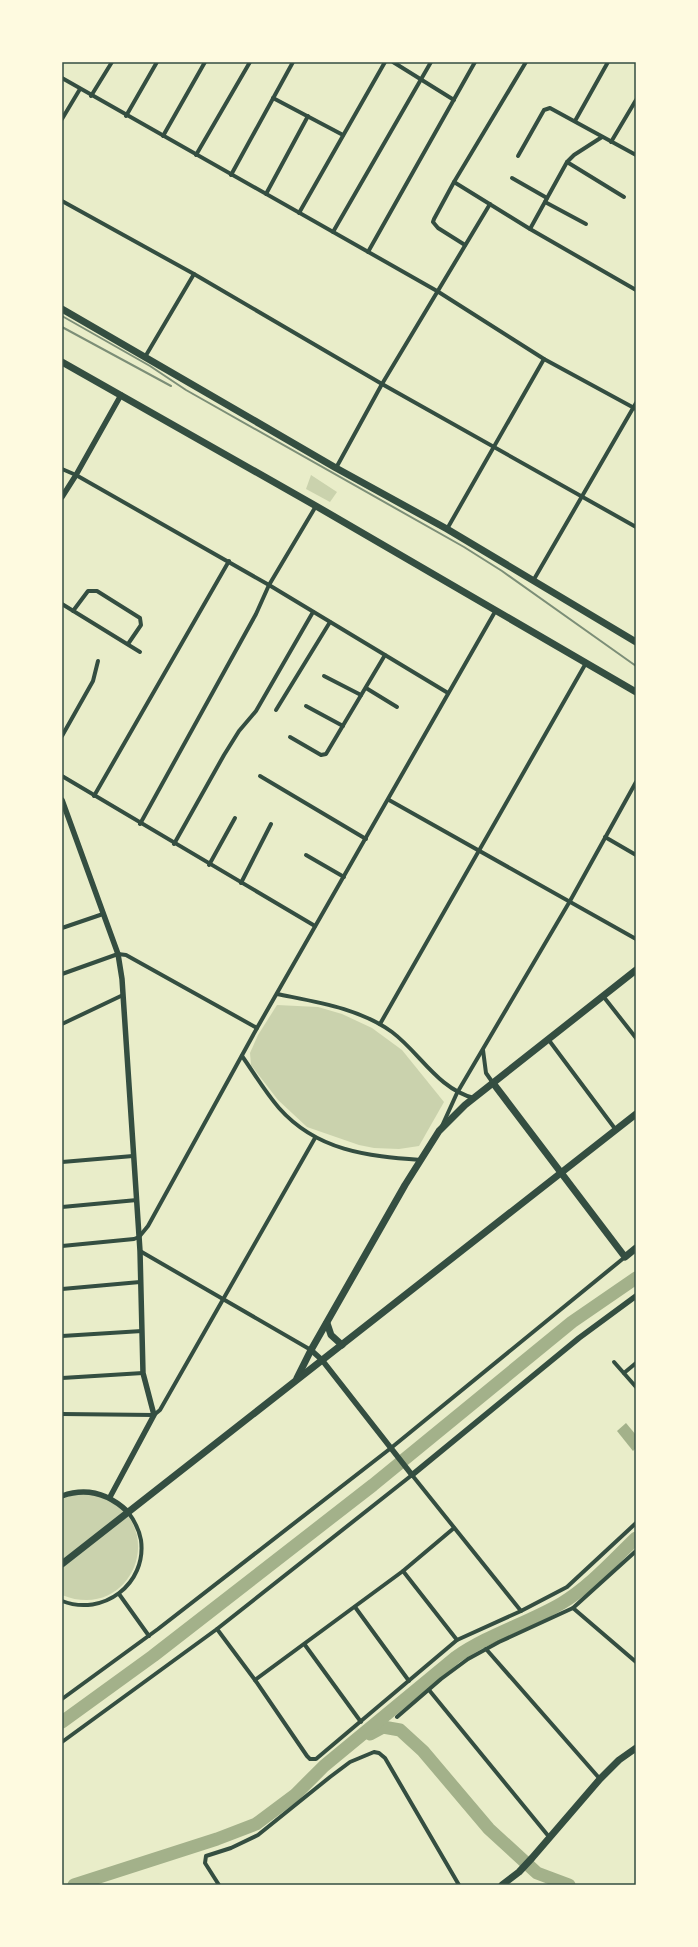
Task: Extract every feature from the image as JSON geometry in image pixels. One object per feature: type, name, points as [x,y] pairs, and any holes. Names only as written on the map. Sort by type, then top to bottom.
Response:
[{"type":"main road","points":[[62,309],[336,468],[447,529],[636,641]]},
{"type":"main road","points":[[62,362],[316,506],[636,692]]},
{"type":"main road","points":[[296,1380],[311,1350],[439,1131],[474,1098],[636,970]]},
{"type":"main road","points":[[493,1083],[560,1174],[625,1257],[636,1248]]},
{"type":"main road","points":[[62,1564],[636,1114]]},
{"type":"main road","points":[[327,1324],[331,1335],[342,1345]]},
{"type":"main road","points":[[510,1885],[521,1870],[600,1779],[619,1760],[636,1748]]},
{"type":"main road","points":[[502,1885],[521,1870]]},
{"type":"street","points":[[91,96],[112,62]]},
{"type":"street","points":[[126,116],[158,62]]},
{"type":"street","points":[[163,136],[205,62]]},
{"type":"street","points":[[196,155],[250,62]]},
{"type":"street","points":[[231,175],[293,62]]},
{"type":"street","points":[[299,213],[385,62]]},
{"type":"street","points":[[393,62],[454,100]]},
{"type":"street","points":[[333,232],[431,62]]},
{"type":"street","points":[[368,252],[475,62]]},
{"type":"street","points":[[465,245],[438,228],[433,222],[454,182],[526,62]]},
{"type":"street","points":[[575,121],[608,62]]},
{"type":"street","points":[[62,78],[126,116],[437,291],[544,358],[634,409]]},
{"type":"street","points":[[62,119],[80,89]]},
{"type":"street","points":[[273,98],[343,135]]},
{"type":"street","points":[[611,142],[636,100]]},
{"type":"street","points":[[518,156],[544,110],[550,108],[636,155]]},
{"type":"street","points":[[266,194],[308,116]]},
{"type":"street","points":[[530,229],[567,162],[574,155],[602,137]]},
{"type":"street","points":[[567,162],[624,197]]},
{"type":"street","points":[[512,178],[547,198]]},
{"type":"street","points":[[454,182],[530,229],[636,290]]},
{"type":"street","points":[[62,201],[194,274],[382,384],[636,527]]},
{"type":"street","points":[[544,202],[586,224]]},
{"type":"street","points":[[336,468],[382,384],[490,204]]},
{"type":"street","points":[[145,357],[194,274]]},
{"type":"street","points":[[447,529],[544,358]]},
{"type":"street","points":[[62,496],[76,475],[121,395]]},
{"type":"street","points":[[534,581],[634,409],[636,403]]},
{"type":"street","points":[[62,469],[76,475],[229,561],[448,693]]},
{"type":"street","points":[[140,824],[256,614],[270,585],[316,506]]},
{"type":"street","points":[[94,796],[229,561]]},
{"type":"street","points":[[73,611],[88,592],[97,591],[140,618],[141,625],[128,644]]},
{"type":"street","points":[[62,604],[140,652]]},
{"type":"street","points":[[62,1246],[126,1240],[139,1237],[148,1226],[276,994],[389,800],[496,610]]},
{"type":"street","points":[[174,844],[224,755],[239,731],[256,711],[313,612]]},
{"type":"street","points":[[276,710],[330,622]]},
{"type":"street","points":[[290,738],[324,755],[366,688],[385,654]]},
{"type":"street","points":[[62,736],[93,681],[98,661]]},
{"type":"street","points":[[380,1024],[586,663]]},
{"type":"street","points":[[324,676],[361,695]]},
{"type":"street","points":[[366,688],[397,707]]},
{"type":"street","points":[[306,706],[343,726]]},
{"type":"street","points":[[62,776],[209,865],[315,926]]},
{"type":"street","points":[[260,776],[366,839]]},
{"type":"street","points":[[439,1131],[457,1093],[570,901],[636,782]]},
{"type":"street","points":[[62,800],[118,954],[124,995],[133,1156],[137,1200],[140,1251],[143,1373],[154,1415]]},
{"type":"street","points":[[389,800],[636,939]]},
{"type":"street","points":[[209,865],[235,818]]},
{"type":"street","points":[[241,883],[271,824]]},
{"type":"street","points":[[605,838],[636,855]]},
{"type":"street","points":[[306,855],[344,876]]},
{"type":"street","points":[[62,928],[103,914]]},
{"type":"street","points":[[62,974],[118,954],[132,957],[257,1028]]},
{"type":"street","points":[[276,994],[341,1008],[380,1024],[407,1045],[438,1078],[457,1093],[474,1098]]},
{"type":"street","points":[[62,1024],[124,995]]},
{"type":"street","points":[[603,996],[636,1038]]},
{"type":"street","points":[[548,1039],[616,1130]]},
{"type":"street","points":[[483,1050],[486,1072],[493,1083]]},
{"type":"street","points":[[242,1056],[280,1109],[315,1138],[361,1154],[421,1160]]},
{"type":"street","points":[[110,1497],[154,1415],[160,1410],[315,1138]]},
{"type":"street","points":[[62,1162],[133,1156]]},
{"type":"street","points":[[62,1206],[137,1200]]},
{"type":"street","points":[[140,1251],[311,1350],[322,1360],[410,1473],[521,1611]]},
{"type":"street","points":[[62,1699],[149,1636],[392,1449],[625,1257]]},
{"type":"street","points":[[62,1289],[140,1282]]},
{"type":"street","points":[[62,1742],[217,1629],[579,1338],[636,1296]]},
{"type":"street","points":[[62,1336],[142,1331]]},
{"type":"street","points":[[614,1362],[636,1387]]},
{"type":"street","points":[[624,1373],[636,1363]]},
{"type":"street","points":[[62,1378],[143,1373]]},
{"type":"street","points":[[62,1414],[154,1415]]},
{"type":"street","points":[[62,1496],[74,1492],[87,1492],[110,1497],[128,1512],[138,1532],[141,1555],[134,1576],[119,1594],[108,1601],[96,1605],[83,1606],[62,1601]]},
{"type":"street","points":[[217,1629],[255,1680],[307,1756],[313,1760],[320,1758],[457,1640],[521,1611],[567,1587],[636,1523]]},
{"type":"street","points":[[255,1680],[305,1645],[403,1571],[454,1528]]},
{"type":"street","points":[[397,1717],[453,1669],[486,1649],[573,1608],[636,1551]]},
{"type":"street","points":[[403,1571],[457,1640]]},
{"type":"street","points":[[119,1594],[149,1636]]},
{"type":"street","points":[[355,1607],[409,1680]]},
{"type":"street","points":[[573,1608],[636,1662]]},
{"type":"street","points":[[305,1645],[361,1722]]},
{"type":"street","points":[[486,1649],[600,1779]]},
{"type":"street","points":[[429,1690],[550,1838]]},
{"type":"street","points":[[219,1885],[205,1862],[206,1856],[231,1848],[258,1835],[339,1769],[365,1755],[374,1752],[380,1753],[394,1772],[458,1885]]},
{"type":"shaded area","points":[[311,475],[337,492],[330,502],[306,489]]},
{"type":"shaded area","points":[[277,1005],[318,1007],[342,1014],[372,1028],[402,1050],[444,1102],[419,1146],[399,1149],[374,1148],[359,1145],[307,1127],[278,1100],[251,1065],[250,1053],[258,1035]]},
{"type":"shaded area","points":[[626,1423],[636,1435],[636,1448],[633,1451],[617,1431]]},
{"type":"shaded area","points":[[89,1493],[116,1505],[132,1522],[138,1542],[136,1563],[126,1581],[109,1595],[88,1600],[62,1595],[62,1499],[73,1495]]},
{"type":"waterway","points":[[62,1722],[153,1656],[373,1485],[572,1322],[636,1278]]},
{"type":"waterway","points":[[74,1885],[217,1839],[256,1824],[295,1795],[324,1766],[456,1657],[482,1642],[562,1603],[582,1589],[636,1538]]},
{"type":"waterway","points":[[370,1734],[383,1727],[400,1730],[423,1751],[489,1829],[537,1873],[569,1885]]},
{"type":"railway","points":[[62,316],[150,366],[186,390],[464,547],[502,571],[636,666]]},
{"type":"railway","points":[[62,327],[171,386]]}]
